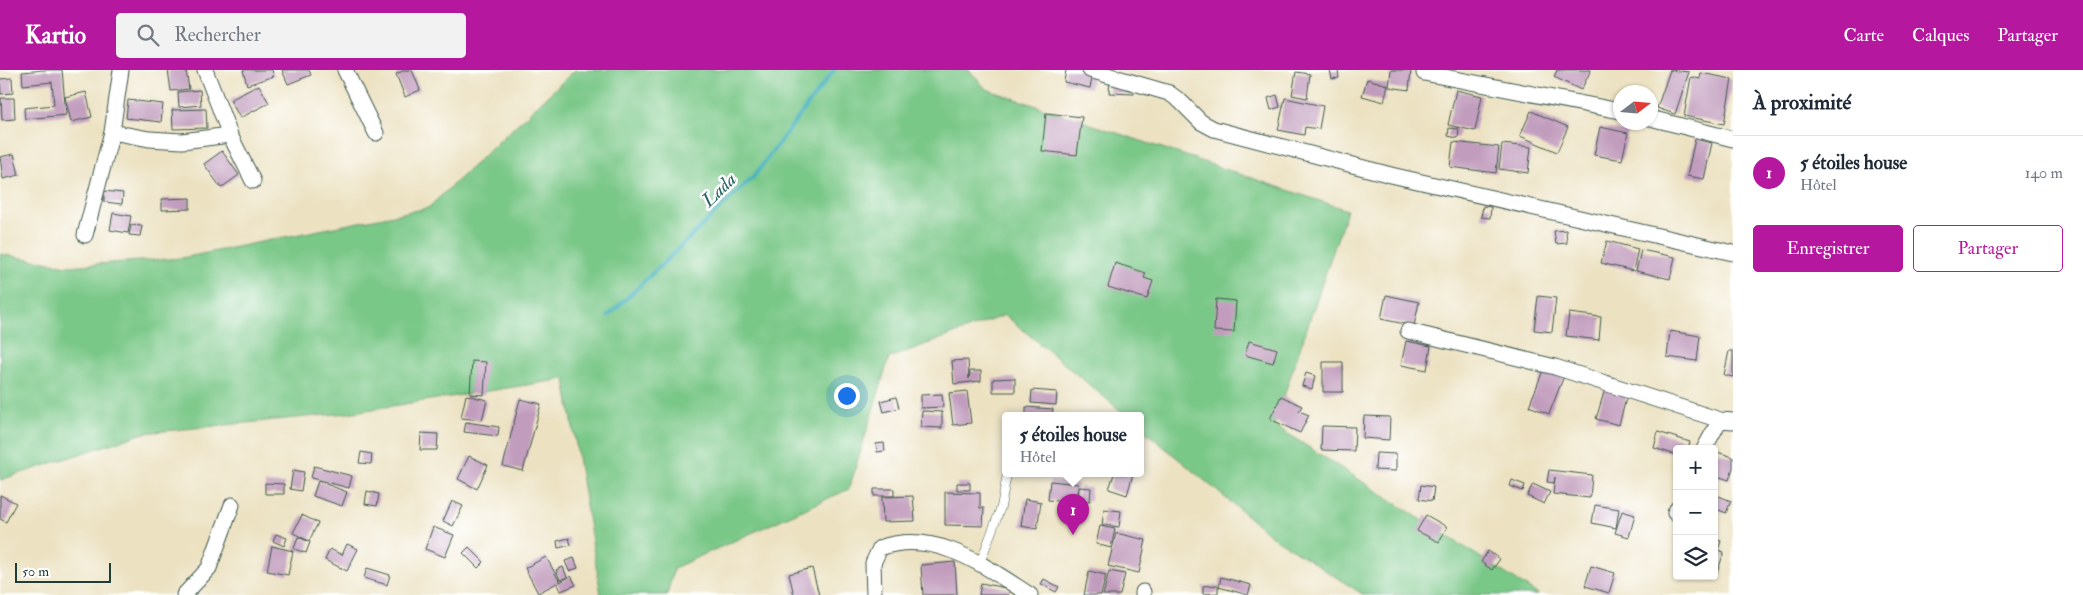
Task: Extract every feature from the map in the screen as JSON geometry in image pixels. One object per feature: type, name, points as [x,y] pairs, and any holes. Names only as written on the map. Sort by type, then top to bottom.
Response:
[{"type":"street","points":[[85,235],[112,132],[122,70]]},
{"type":"street","points":[[205,70],[230,135],[253,181]]},
{"type":"street","points":[[346,70],[376,133]]},
{"type":"street","points":[[1090,70],[1168,93],[1180,101],[1201,122],[1214,129],[1391,175],[1733,253]]},
{"type":"street","points":[[1424,73],[1613,110]]},
{"type":"street","points":[[1658,120],[1733,139]]},
{"type":"street","points":[[112,132],[182,141],[230,135]]},
{"type":"street","points":[[1408,331],[1555,367],[1727,420],[1707,445]]},
{"type":"street","points":[[184,595],[209,568],[232,505]]},
{"type":"street","points":[[874,595],[873,564],[880,548],[895,543],[918,543],[946,548],[980,563],[1030,595]]},
{"type":"lane","points":[[980,563],[1001,507],[1006,477]]},
{"type":"green space","points":[[575,70],[969,70],[986,89],[1347,210],[1274,425],[1539,595],[1364,595],[1273,537],[1144,430],[1144,412],[1122,412],[1005,315],[889,358],[849,489],[674,568],[667,595],[601,595],[565,379],[347,413],[144,433],[0,480],[0,254],[68,266],[182,258],[428,208]]},
{"type":"building","points":[[62,70],[66,115],[25,119],[24,108],[54,105],[52,82],[23,85],[22,72]]},
{"type":"building","points":[[168,70],[186,70],[189,89],[171,91]]},
{"type":"building","points":[[243,70],[272,70],[274,76],[247,85]]},
{"type":"building","points":[[282,70],[309,70],[311,75],[288,84]]},
{"type":"building","points":[[405,70],[412,70],[420,90],[405,97],[396,74]]},
{"type":"building","points":[[1066,70],[1094,70],[1090,88],[1064,82]]},
{"type":"building","points":[[1330,70],[1338,70],[1339,78],[1332,79]]},
{"type":"building","points":[[1391,70],[1411,70],[1409,90],[1389,87]]},
{"type":"building","points":[[1557,70],[1591,70],[1581,90],[1554,77]]},
{"type":"building","points":[[1670,70],[1689,72],[1675,114],[1658,108]]},
{"type":"building","points":[[1296,72],[1310,74],[1307,98],[1292,95]]},
{"type":"building","points":[[1701,73],[1732,79],[1724,124],[1684,116],[1691,77],[1700,79]]},
{"type":"building","points":[[1110,76],[1135,77],[1134,94],[1109,93]]},
{"type":"building","points":[[12,78],[13,93],[1,94],[0,79]]},
{"type":"building","points":[[1367,79],[1388,85],[1384,102],[1362,96]]},
{"type":"building","points":[[259,85],[269,103],[240,118],[230,100]]},
{"type":"building","points":[[200,90],[201,105],[179,107],[178,92]]},
{"type":"building","points":[[1456,90],[1482,96],[1475,131],[1448,125]]},
{"type":"building","points":[[86,92],[92,117],[71,122],[65,97]]},
{"type":"building","points":[[1277,95],[1280,107],[1271,110],[1268,98]]},
{"type":"building","points":[[1,98],[14,98],[15,119],[2,120]]},
{"type":"building","points":[[1285,98],[1323,106],[1319,129],[1305,127],[1304,135],[1278,130]]},
{"type":"building","points":[[128,100],[163,104],[161,122],[126,118]]},
{"type":"building","points":[[206,109],[207,128],[173,129],[172,110]]},
{"type":"building","points":[[1531,111],[1568,127],[1557,152],[1520,136]]},
{"type":"building","points":[[1046,113],[1082,117],[1077,155],[1042,151]]},
{"type":"building","points":[[1600,127],[1628,133],[1622,160],[1594,155]]},
{"type":"building","points":[[1449,128],[1459,129],[1458,138],[1448,136]]},
{"type":"building","points":[[1695,139],[1712,143],[1704,179],[1687,176]]},
{"type":"building","points":[[1453,142],[1499,147],[1496,173],[1450,167]]},
{"type":"building","points":[[1502,144],[1531,147],[1528,173],[1499,169]]},
{"type":"building","points":[[222,151],[239,175],[221,188],[204,164]]},
{"type":"building","points":[[14,154],[19,175],[3,179],[0,157]]},
{"type":"building","points":[[104,191],[123,193],[122,204],[104,202]]},
{"type":"building","points":[[190,198],[190,209],[162,210],[162,199]]},
{"type":"building","points":[[1483,206],[1491,207],[1490,218],[1481,217]]},
{"type":"building","points":[[113,213],[131,216],[128,233],[110,230]]},
{"type":"building","points":[[131,225],[142,226],[140,236],[129,235]]},
{"type":"building","points":[[1566,230],[1567,243],[1556,244],[1554,231]]},
{"type":"building","points":[[1607,241],[1638,249],[1633,271],[1601,263]]},
{"type":"building","points":[[1641,250],[1675,257],[1670,279],[1636,271]]},
{"type":"building","points":[[1115,263],[1146,273],[1144,278],[1153,281],[1147,299],[1108,287]]},
{"type":"building","points":[[1386,295],[1419,302],[1414,326],[1381,319]]},
{"type":"building","points":[[1538,296],[1556,298],[1552,332],[1534,330]]},
{"type":"building","points":[[1216,299],[1236,301],[1234,332],[1214,331]]},
{"type":"building","points":[[1569,313],[1601,317],[1599,340],[1566,336]]},
{"type":"building","points":[[1670,331],[1700,336],[1697,361],[1667,357]]},
{"type":"building","points":[[1249,341],[1277,349],[1273,363],[1245,355]]},
{"type":"building","points":[[1406,341],[1431,346],[1427,370],[1401,365]]},
{"type":"building","points":[[1729,351],[1733,351],[1733,377],[1724,375]]},
{"type":"building","points":[[968,360],[969,379],[970,371],[981,371],[981,381],[954,384],[952,361]]},
{"type":"building","points":[[472,361],[486,362],[484,395],[470,394]]},
{"type":"building","points":[[1323,362],[1343,362],[1343,392],[1323,392]]},
{"type":"building","points":[[1544,368],[1564,376],[1549,414],[1529,406]]},
{"type":"building","points":[[1306,373],[1315,376],[1312,389],[1302,386]]},
{"type":"building","points":[[1015,378],[1015,392],[993,392],[993,379]]},
{"type":"building","points":[[1605,389],[1627,395],[1619,425],[1596,419]]},
{"type":"building","points":[[1032,390],[1057,392],[1056,405],[1031,403]]},
{"type":"building","points":[[967,391],[971,423],[953,425],[949,393]]},
{"type":"building","points":[[942,394],[943,407],[921,408],[921,395]]},
{"type":"building","points":[[466,395],[487,400],[482,420],[461,418]]},
{"type":"building","points":[[1281,396],[1302,406],[1299,411],[1309,415],[1300,433],[1270,419]]},
{"type":"building","points":[[896,397],[899,408],[884,412],[881,401]]},
{"type":"building","points":[[520,399],[541,404],[523,471],[503,466]]},
{"type":"building","points":[[1026,407],[1053,409],[1053,412],[1026,412]]},
{"type":"building","points":[[922,411],[942,412],[942,428],[921,427]]},
{"type":"building","points":[[1364,416],[1390,417],[1389,440],[1363,438]]},
{"type":"building","points":[[466,422],[499,427],[498,436],[464,432]]},
{"type":"building","points":[[1322,426],[1355,427],[1354,451],[1321,450]]},
{"type":"building","points":[[1658,432],[1690,442],[1689,445],[1673,445],[1673,454],[1654,448]]},
{"type":"building","points":[[421,433],[438,434],[437,450],[420,450]]},
{"type":"building","points":[[884,443],[885,451],[877,452],[876,444]]},
{"type":"building","points":[[361,452],[372,454],[371,464],[359,463]]},
{"type":"building","points":[[1718,452],[1733,457],[1733,468],[1729,480],[1718,476]]},
{"type":"building","points":[[1376,453],[1396,454],[1396,471],[1375,470]]},
{"type":"building","points":[[469,456],[488,465],[477,489],[458,479]]},
{"type":"building","points":[[314,466],[352,476],[349,488],[311,478]]},
{"type":"building","points":[[293,470],[304,472],[301,491],[290,489]]},
{"type":"building","points":[[1549,470],[1592,475],[1590,498],[1553,494],[1555,477],[1554,483],[1547,482]]},
{"type":"building","points":[[1113,477],[1132,477],[1127,495],[1109,489]]},
{"type":"building","points":[[1512,480],[1525,485],[1523,491],[1510,486]]},
{"type":"building","points":[[318,481],[347,492],[342,506],[313,496]]},
{"type":"building","points":[[1050,481],[1078,484],[1076,503],[1048,500]]},
{"type":"building","points":[[265,483],[284,484],[284,494],[265,494]]},
{"type":"building","points":[[957,483],[970,483],[970,490],[957,490]]},
{"type":"building","points":[[1533,484],[1550,492],[1544,504],[1527,496]]},
{"type":"building","points":[[1421,485],[1434,487],[1432,501],[1419,499]]},
{"type":"building","points":[[1079,487],[1091,488],[1090,501],[1078,500]]},
{"type":"building","points":[[874,489],[894,489],[894,496],[874,496]]},
{"type":"building","points":[[367,491],[379,494],[377,506],[365,504]]},
{"type":"building","points":[[945,492],[980,493],[980,508],[984,508],[983,526],[945,525]]},
{"type":"building","points":[[0,495],[16,503],[6,522],[0,519]]},
{"type":"building","points":[[913,496],[915,521],[883,522],[882,497]]},
{"type":"building","points":[[1718,496],[1731,501],[1726,513],[1718,510]]},
{"type":"building","points":[[1025,499],[1041,502],[1037,529],[1021,526]]},
{"type":"building","points":[[452,501],[463,506],[453,526],[443,521]]},
{"type":"building","points":[[1595,505],[1619,509],[1616,528],[1592,523]]},
{"type":"building","points":[[1104,509],[1121,511],[1119,527],[1102,525]]},
{"type":"building","points":[[1622,511],[1635,515],[1629,537],[1615,533]]},
{"type":"building","points":[[302,515],[318,523],[309,541],[293,533]]},
{"type":"building","points":[[1426,515],[1447,527],[1439,542],[1417,531]]},
{"type":"building","points":[[1100,526],[1115,529],[1111,548],[1096,544]]},
{"type":"building","points":[[433,527],[454,535],[445,557],[425,549]]},
{"type":"building","points":[[1116,533],[1146,540],[1139,573],[1108,566]]},
{"type":"building","points":[[276,534],[287,538],[284,546],[273,541]]},
{"type":"building","points":[[298,537],[310,542],[306,553],[294,549]]},
{"type":"building","points":[[569,538],[571,545],[558,548],[557,541]]},
{"type":"building","points":[[347,544],[358,549],[347,571],[325,560],[330,549],[342,555]]},
{"type":"building","points":[[272,546],[293,551],[288,575],[267,571]]},
{"type":"building","points":[[469,547],[484,562],[478,568],[463,553]]},
{"type":"building","points":[[1718,550],[1724,552],[1718,570]]},
{"type":"building","points":[[1488,551],[1500,559],[1492,570],[1481,562]]},
{"type":"building","points":[[546,557],[560,582],[571,576],[576,585],[561,591],[557,583],[538,593],[525,568]]},
{"type":"building","points":[[574,558],[578,568],[569,571],[565,561]]},
{"type":"building","points":[[955,562],[957,595],[923,595],[921,565]]},
{"type":"building","points":[[1591,566],[1615,573],[1609,593],[1585,586]]},
{"type":"building","points":[[563,567],[567,577],[560,580],[556,570]]},
{"type":"building","points":[[367,568],[390,575],[387,585],[364,578]]},
{"type":"building","points":[[812,568],[819,595],[794,595],[789,574]]},
{"type":"building","points":[[1089,571],[1106,575],[1101,595],[1084,595]]},
{"type":"building","points":[[1109,571],[1125,574],[1120,595],[1103,595]]},
{"type":"building","points":[[1221,577],[1251,585],[1248,595],[1219,587]]},
{"type":"building","points":[[1044,579],[1059,587],[1056,592],[1041,584]]},
{"type":"building","points":[[981,583],[1010,589],[1008,595],[979,595]]},
{"type":"building","points":[[1218,585],[1218,593],[1203,594],[1203,586]]},
{"type":"waterway","name":"Lada","points":[[608,316],[754,176],[834,70]]},
{"type":"place","name":"5 étoiles house","points":[[1073,535]]}]
